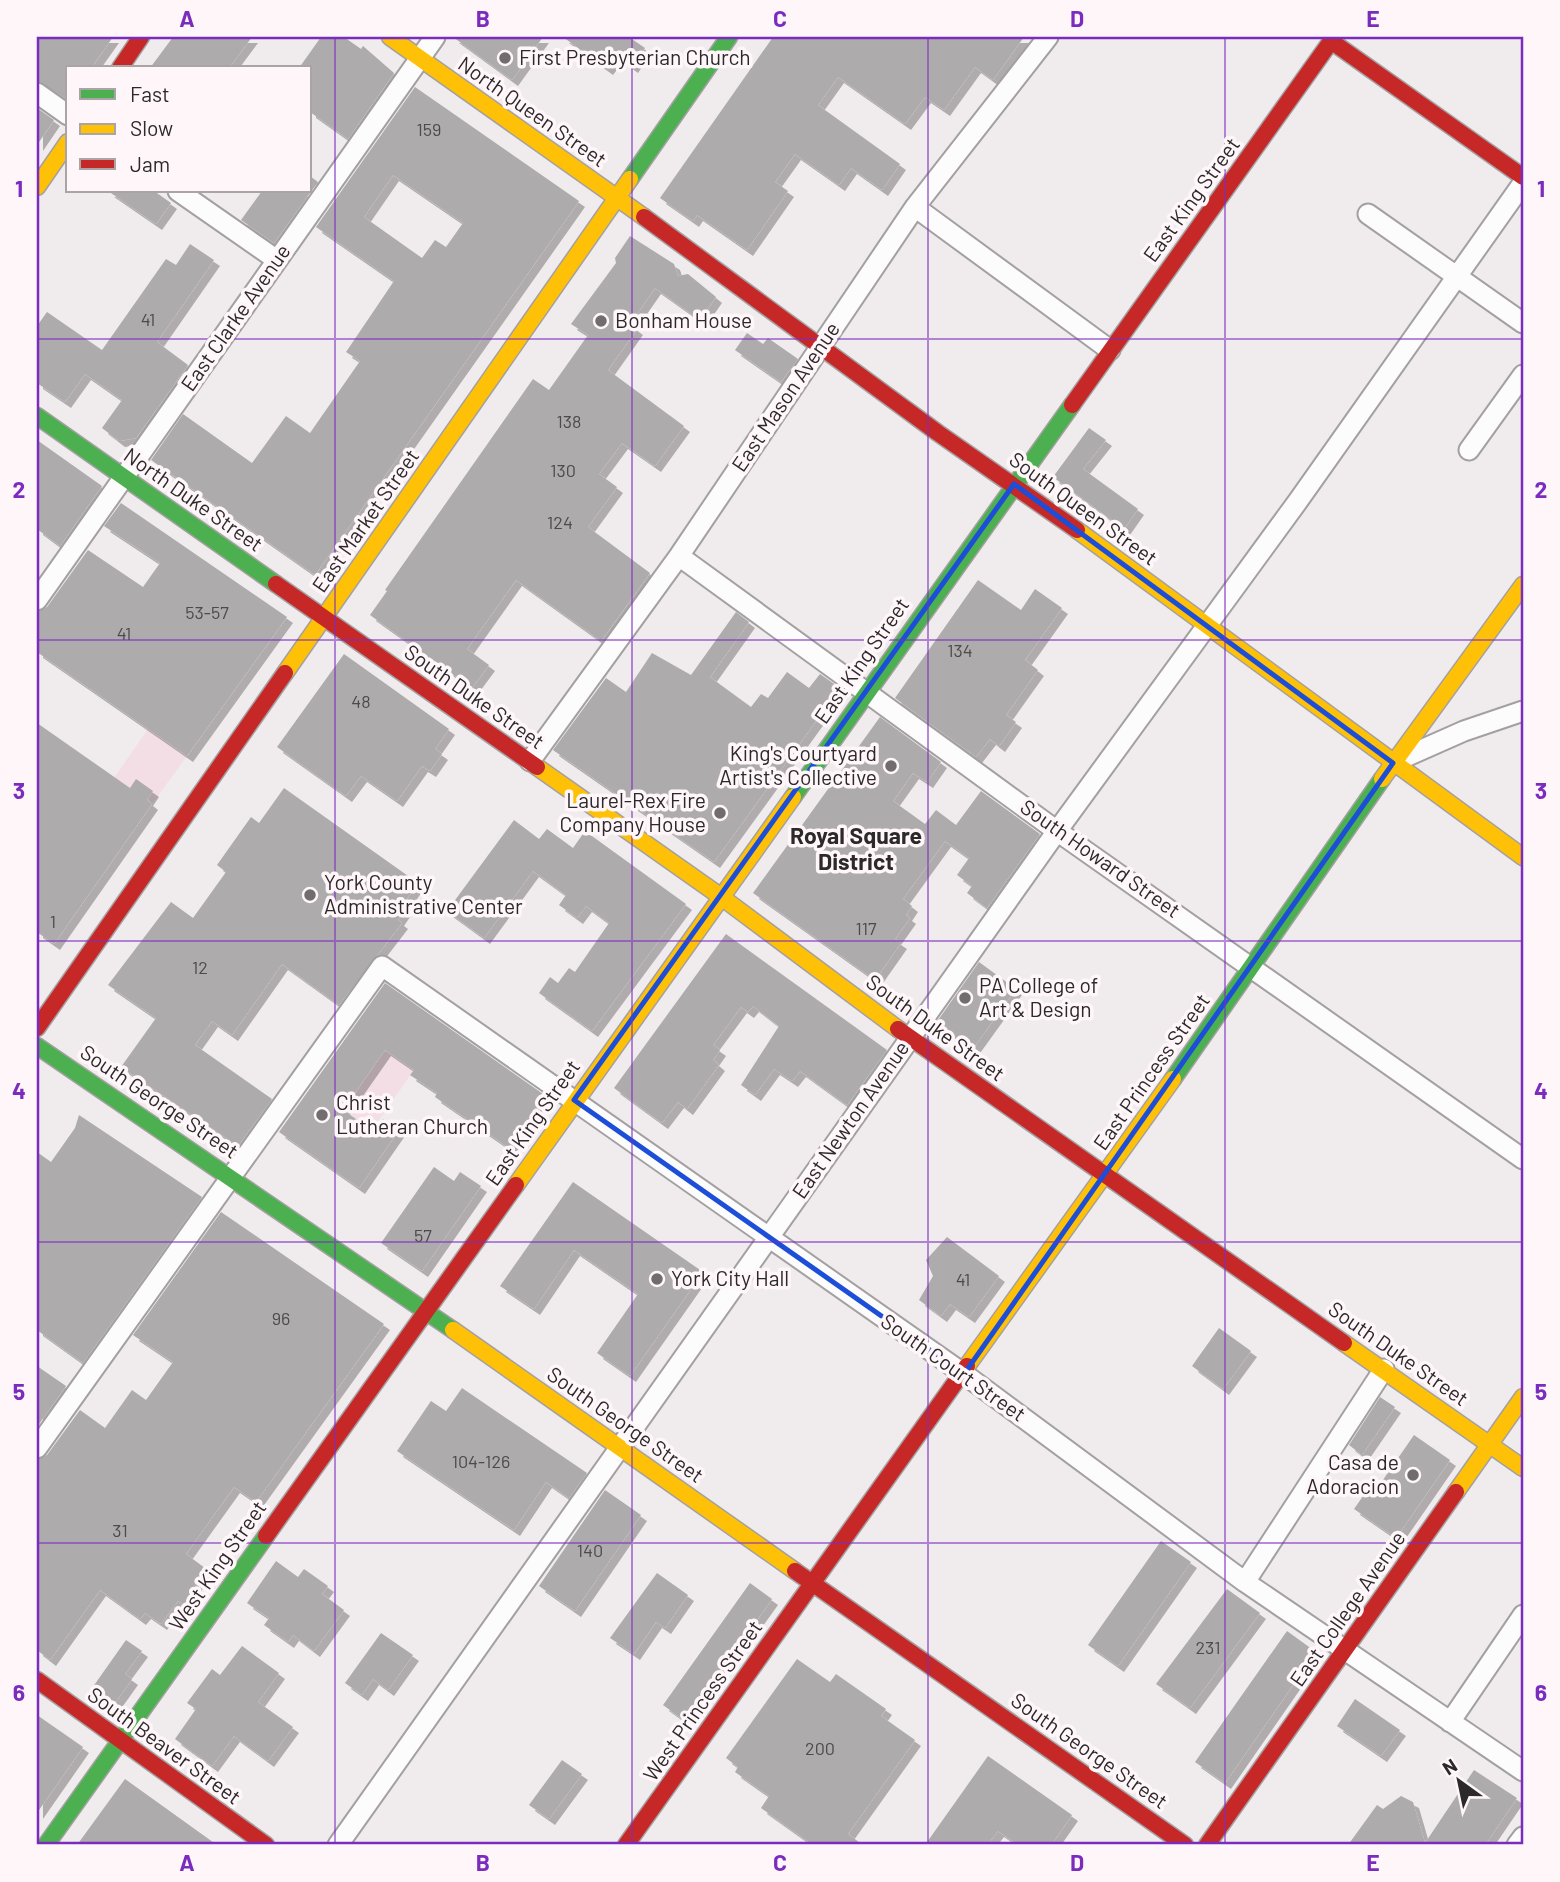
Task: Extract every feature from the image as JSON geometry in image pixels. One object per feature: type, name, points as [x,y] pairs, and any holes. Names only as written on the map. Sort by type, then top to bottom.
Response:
[{"type":"street","points":[[121,66],[141,37]]},
{"type":"street","name":"North Queen Street","points":[[390,37],[616,197]]},
{"type":"street","name":"East Clarke Avenue","points":[[37,600],[435,37]]},
{"type":"street","name":"East Market Street","points":[[37,1028],[729,37]]},
{"type":"street","name":"East Mason Avenue","points":[[530,761],[679,556],[915,207],[1048,37]]},
{"type":"street","points":[[1331,38],[1523,177]]},
{"type":"street","name":"East King Street","points":[[425,1311],[1331,38]]},
{"type":"street","points":[[37,93],[66,114]]},
{"type":"street","points":[[37,187],[66,145]]},
{"type":"street","name":"East Newton Avenue","points":[[338,1845],[1057,831],[1523,183]]},
{"type":"street","points":[[179,192],[277,260]]},
{"type":"street","name":"South Queen Street","points":[[616,197],[819,346],[1014,484],[1523,857]]},
{"type":"street","points":[[915,207],[1110,350]]},
{"type":"street","points":[[1368,214],[1523,323]]},
{"type":"street","points":[[1469,450],[1523,374]]},
{"type":"street","name":"North Duke Street","points":[[37,416],[324,619]]},
{"type":"street","name":"South Howard Street","points":[[679,556],[1057,831],[1253,966],[1523,1159]]},
{"type":"street","name":"East Princess Street","points":[[813,1581],[964,1374],[1393,763],[1523,585]]},
{"type":"street","name":"South Duke Street","points":[[324,619],[720,896],[910,1038],[1523,1468]]},
{"type":"street","points":[[1393,763],[1464,731],[1523,711]]},
{"type":"street","name":"South Court Street","points":[[230,1175],[382,966],[964,1374],[1245,1582],[1523,1771]]},
{"type":"street","name":"South George Street","points":[[37,1046],[230,1175],[813,1581],[1185,1845]]},
{"type":"street","points":[[37,1448],[230,1175]]},
{"type":"street","name":"West King Street","points":[[46,1845],[425,1311]]},
{"type":"street","points":[[1245,1582],[1384,1369]]},
{"type":"street","name":"East College Avenue","points":[[1207,1845],[1523,1397]]},
{"type":"street","name":"West Princess Street","points":[[626,1845],[813,1581]]},
{"type":"street","points":[[1450,1722],[1523,1615]]},
{"type":"street","name":"South Beaver Street","points":[[37,1680],[266,1845]]},
{"type":"street","points":[[1517,1845],[1523,1837]]},
{"type":"highlighted area","points":[[1014,484],[1393,763],[964,1374],[574,1100]]},
{"type":"shaded area","points":[[148,729],[187,756],[152,804],[136,780],[130,788],[114,778]]},
{"type":"shaded area","points":[[382,1048],[414,1070],[378,1121],[380,1123],[375,1132],[343,1110],[379,1059]]},
{"type":"building","points":[[37,37],[113,37],[92,66],[66,66],[66,99],[37,81]]},
{"type":"building","points":[[173,37],[252,37],[230,66],[151,66]]},
{"type":"building","points":[[321,37],[344,37],[361,49],[363,46],[394,73],[348,139],[312,113],[312,66],[300,66]]},
{"type":"building","name":"First Presbyterian Church","points":[[453,37],[543,37],[512,80]]},
{"type":"building","name":"First Presbyterian Church","points":[[563,37],[629,37],[645,48],[632,67],[617,56],[607,69]]},
{"type":"building","points":[[773,37],[1024,37],[993,80],[975,67],[944,110],[925,97],[905,124],[838,77],[818,105],[900,164],[882,190],[851,168],[839,185],[795,154],[775,182],[788,191],[747,250],[697,215],[693,221],[660,198]]},
{"type":"building","points":[[415,87],[579,201],[315,575],[151,460],[183,414],[252,463],[286,416],[310,433],[360,361],[346,352],[394,281],[316,227]],"holes":[[[393,175],[463,223],[446,247],[435,240],[422,258],[364,217]]]},
{"type":"building","points":[[37,108],[54,120],[37,145]]},
{"type":"building","points":[[312,178],[318,182],[312,190]]},
{"type":"building","points":[[109,192],[155,192],[171,203],[156,224]]},
{"type":"building","points":[[261,192],[311,192],[274,243],[241,220]]},
{"type":"building","points":[[630,236],[674,264],[678,276],[688,274],[716,297],[700,320],[655,288],[630,324],[637,329],[608,370],[684,426],[655,466],[622,443],[599,474],[617,487],[588,527],[650,573],[601,641],[516,580],[467,649],[489,665],[472,688],[370,615],[533,379],[549,390],[588,335],[571,324],[616,263],[615,258]]},
{"type":"building","points":[[190,244],[214,260],[157,342],[188,365],[136,438],[119,441],[102,428],[122,400],[85,374],[65,402],[37,383],[37,326],[47,312],[102,350],[166,259],[176,265]]},
{"type":"building","points":[[747,333],[763,344],[768,338],[798,359],[781,382],[735,350]]},
{"type":"building","points":[[1089,428],[1106,440],[1083,469],[1138,509],[1124,529],[1053,477]]},
{"type":"building","points":[[37,440],[102,486],[60,546],[37,529]]},
{"type":"building","points":[[121,503],[287,617],[187,756],[37,652],[37,612],[47,607],[88,550],[143,587],[160,563],[104,526]]},
{"type":"building","points":[[978,580],[1021,610],[1035,589],[1062,608],[1025,660],[1038,670],[1006,715],[1016,722],[999,746],[990,739],[976,757],[895,698]]},
{"type":"building","points":[[736,612],[749,622],[710,677],[751,707],[761,694],[768,698],[787,672],[809,688],[820,674],[840,688],[714,862],[553,750],[606,678],[626,692],[652,653],[691,675]]},
{"type":"building","points":[[344,654],[449,729],[435,749],[442,754],[430,771],[422,766],[397,801],[361,776],[346,796],[277,747]]},
{"type":"building","points":[[880,717],[941,762],[927,782],[913,773],[893,801],[925,824],[936,810],[956,825],[981,791],[1040,834],[987,908],[967,893],[972,886],[957,875],[969,858],[945,841],[903,899],[912,906],[906,915],[910,918],[895,939],[901,943],[875,980],[753,893]]},
{"type":"building","points":[[37,723],[130,788],[136,779],[153,791],[147,800],[152,804],[54,944],[37,932]]},
{"type":"building","points":[[284,788],[418,883],[400,909],[404,911],[398,920],[402,923],[339,1005],[282,964],[232,1035],[212,1021],[195,1045],[272,1099],[238,1146],[121,1067],[156,1018],[108,985],[171,902],[193,918],[226,872],[217,865],[251,817],[259,823]]},
{"type":"building","points":[[514,820],[539,839],[547,829],[573,848],[585,831],[686,904],[592,1031],[539,993],[550,977],[558,983],[569,968],[575,972],[609,923],[586,906],[577,918],[559,905],[566,895],[533,871],[484,938],[447,911]]},
{"type":"building","points":[[726,934],[887,1050],[847,1105],[800,1071],[792,1081],[774,1069],[755,1095],[741,1085],[779,1026],[753,1006],[748,1012],[741,1007],[713,1045],[720,1050],[713,1060],[719,1065],[687,1109],[678,1102],[662,1123],[614,1088]]},
{"type":"building","points":[[979,962],[1016,989],[972,1050],[936,1023]]},
{"type":"building","points":[[385,983],[546,1096],[509,1148],[435,1097],[437,1093],[410,1075],[414,1070],[385,1050],[343,1110],[375,1132],[383,1119],[399,1130],[359,1188],[279,1132]]},
{"type":"building","points":[[79,1115],[202,1197],[83,1363],[37,1330],[37,1152],[51,1162],[75,1128]]},
{"type":"building","points":[[434,1167],[454,1181],[460,1172],[481,1186],[422,1271],[381,1243]]},
{"type":"building","name":"York City Hall","points":[[573,1182],[703,1272],[630,1376],[597,1353],[638,1294],[574,1250],[534,1309],[500,1286]]},
{"type":"building","points":[[221,1212],[384,1324],[256,1502],[234,1487],[186,1554],[205,1568],[184,1605],[178,1601],[161,1624],[145,1613],[140,1619],[100,1590],[50,1660],[37,1650],[37,1460],[47,1455],[80,1410],[105,1428],[132,1390],[146,1400],[173,1362],[133,1335]]},
{"type":"building","points":[[947,1237],[999,1276],[969,1317],[950,1304],[941,1316],[919,1300],[933,1276],[926,1260]]},
{"type":"building","points":[[1219,1328],[1251,1351],[1223,1389],[1192,1366]]},
{"type":"building","points":[[37,1366],[66,1386],[37,1427]]},
{"type":"building","points":[[462,1388],[587,1473],[569,1498],[546,1482],[514,1530],[397,1451],[431,1401],[446,1411]]},
{"type":"building","points":[[1380,1397],[1395,1407],[1362,1455],[1349,1445]]},
{"type":"building","name":"Casa de Adoracion","points":[[1414,1435],[1450,1460],[1396,1538],[1354,1509],[1370,1486],[1376,1490]]},
{"type":"building","points":[[605,1490],[641,1515],[575,1611],[539,1586]]},
{"type":"building","points":[[1161,1541],[1191,1562],[1118,1666],[1088,1645]]},
{"type":"building","points":[[276,1561],[298,1577],[304,1569],[328,1586],[322,1594],[344,1610],[314,1651],[293,1635],[288,1642],[264,1625],[269,1618],[247,1603]]},
{"type":"building","points":[[657,1573],[688,1595],[665,1628],[656,1622],[634,1654],[610,1638]]},
{"type":"building","points":[[750,1583],[772,1599],[685,1721],[663,1705]]},
{"type":"building","points":[[1227,1589],[1260,1613],[1190,1708],[1156,1684]]},
{"type":"building","points":[[1287,1631],[1316,1652],[1225,1783],[1195,1762]]},
{"type":"building","points":[[381,1633],[413,1655],[388,1690],[373,1679],[362,1695],[345,1683]]},
{"type":"building","points":[[126,1640],[142,1651],[125,1674],[132,1679],[112,1707],[90,1691]]},
{"type":"building","points":[[242,1646],[279,1673],[258,1702],[293,1727],[268,1761],[234,1736],[212,1766],[175,1739],[196,1709],[187,1703],[212,1669],[220,1675]]},
{"type":"building","points":[[797,1659],[830,1682],[836,1674],[886,1709],[881,1716],[915,1740],[848,1834],[863,1845],[813,1845],[761,1808],[769,1796],[735,1772],[738,1767],[726,1758]]},
{"type":"building","points":[[1355,1699],[1400,1730],[1381,1756],[1337,1726]]},
{"type":"building","points":[[37,1715],[83,1747],[37,1813]]},
{"type":"building","points":[[988,1756],[1072,1815],[1051,1845],[1018,1845],[998,1831],[987,1845],[925,1845]]},
{"type":"building","points":[[562,1760],[582,1774],[549,1819],[529,1805]]},
{"type":"building","points":[[1474,1770],[1517,1798],[1485,1845],[1348,1845],[1377,1805],[1383,1809],[1401,1796],[1413,1802],[1425,1843]]},
{"type":"building","points":[[125,1779],[217,1845],[77,1845]]},
{"type":"traffic: fast","points":[[630,179],[729,37]]},
{"type":"traffic: fast","points":[[793,797],[1072,405]]},
{"type":"traffic: fast","points":[[37,416],[276,584]]},
{"type":"traffic: fast","points":[[1173,1079],[1382,779]]},
{"type":"traffic: fast","points":[[37,1046],[453,1330]]},
{"type":"traffic: fast","points":[[46,1845],[266,1536]]},
{"type":"traffic: slow","points":[[390,37],[644,217]]},
{"type":"traffic: slow","points":[[37,187],[66,145]]},
{"type":"traffic: slow","points":[[285,673],[630,179]]},
{"type":"traffic: slow","points":[[1077,530],[1523,857]]},
{"type":"traffic: slow","points":[[1382,779],[1523,585]]},
{"type":"traffic: slow","points":[[537,767],[720,896],[898,1029]]},
{"type":"traffic: slow","points":[[516,1185],[793,797]]},
{"type":"traffic: slow","points":[[967,1366],[1173,1079]]},
{"type":"traffic: slow","points":[[453,1330],[795,1571]]},
{"type":"traffic: slow","points":[[1344,1343],[1523,1468]]},
{"type":"traffic: slow","points":[[1456,1492],[1523,1397]]},
{"type":"traffic: jam","points":[[121,66],[141,37]]},
{"type":"traffic: jam","points":[[1072,405],[1334,37]]},
{"type":"traffic: jam","points":[[1331,41],[1523,177]]},
{"type":"traffic: jam","points":[[644,217],[938,433],[1077,530]]},
{"type":"traffic: jam","points":[[276,584],[537,767]]},
{"type":"traffic: jam","points":[[37,1028],[285,673]]},
{"type":"traffic: jam","points":[[898,1029],[1344,1343]]},
{"type":"traffic: jam","points":[[266,1536],[516,1185]]},
{"type":"traffic: jam","points":[[626,1845],[967,1366]]},
{"type":"traffic: jam","points":[[1207,1845],[1456,1492]]},
{"type":"traffic: jam","points":[[795,1571],[1185,1845]]},
{"type":"traffic: jam","points":[[37,1680],[266,1845]]},
{"type":"place","name":"First Presbyterian Church","points":[[505,58]]},
{"type":"place","name":"Bonham House","points":[[601,321]]},
{"type":"place","name":"King's Courtyard Artist's Collective","points":[[891,766]]},
{"type":"place","name":"Laurel-Rex Fire Company House","points":[[720,813]]},
{"type":"place","name":"York County Administrative Center","points":[[310,895]]},
{"type":"place","name":"PA College of Art & Design","points":[[965,998]]},
{"type":"place","name":"Christ Lutheran Church","points":[[322,1115]]},
{"type":"place","name":"York City Hall","points":[[657,1279]]},
{"type":"place","name":"Casa de Adoracion","points":[[1413,1475]]},
{"type":"district","name":"Royal Square District","points":[[856,849]]}]
